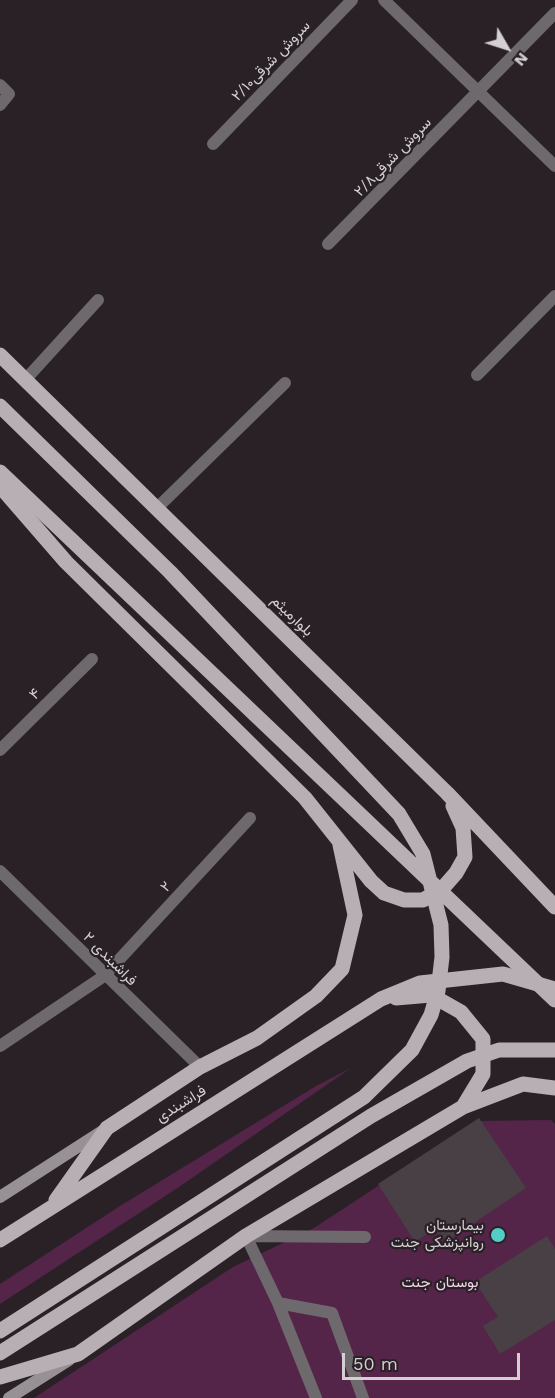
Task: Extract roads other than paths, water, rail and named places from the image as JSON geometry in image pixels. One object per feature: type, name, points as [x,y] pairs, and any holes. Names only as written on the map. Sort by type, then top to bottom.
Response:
[{"type":"main road","name":"بلوارمیثم","points":[[0,355],[447,793],[555,907]]},
{"type":"main road","points":[[0,406],[170,573],[399,813],[423,854],[441,925],[442,957],[438,991],[431,1015],[412,1050],[364,1097],[0,1331]]},
{"type":"main road","points":[[0,472],[555,999]]},
{"type":"main road","points":[[0,486],[66,562],[304,798],[339,839],[370,881],[384,894],[404,900],[423,900],[442,889],[456,873],[465,857],[464,828],[447,793]]},
{"type":"main road","points":[[0,1197],[200,1067],[257,1038],[316,996],[342,969],[355,915],[339,839]]},
{"type":"main road","name":"فراشبندی","points":[[0,1240],[381,999],[420,983],[503,974],[555,989]]},
{"type":"main road","points":[[381,999],[431,996],[461,1012],[483,1040],[483,1074],[463,1107]]},
{"type":"main road","points":[[0,1353],[371,1116],[467,1061],[499,1050],[555,1050]]},
{"type":"main road","points":[[9,1398],[78,1354],[246,1236],[463,1107],[523,1084],[555,1088]]},
{"type":"main road","points":[[52,1206],[107,1128]]},
{"type":"main road","points":[[0,1377],[78,1354]]},
{"type":"street","name":"سروش شرقی۲/۱۰","points":[[213,144],[352,0]]},
{"type":"street","points":[[384,0],[555,166]]},
{"type":"street","name":"سروش شرقی۲/۸","points":[[328,244],[555,13]]},
{"type":"street","points":[[0,85],[9,94],[0,105]]},
{"type":"street","points":[[477,375],[555,296]]},
{"type":"street","points":[[26,379],[98,300]]},
{"type":"street","points":[[157,508],[285,383]]},
{"type":"street","name":"۴","points":[[0,750],[92,659]]},
{"type":"street","name":"۲","points":[[0,1046],[104,976],[250,818]]},
{"type":"street","name":"۲ فراشبندی","points":[[0,871],[104,976],[200,1067]]},
{"type":"street","points":[[316,1398],[278,1303],[246,1236],[364,1237]]},
{"type":"street","points":[[278,1303],[332,1313],[363,1398]]},
{"type":"place","name":"بیمارستان روانپزشکی جنت","points":[[498,1235]]},
{"type":"park label","name":"بوستان جنت","points":[[440,1283]]}]
